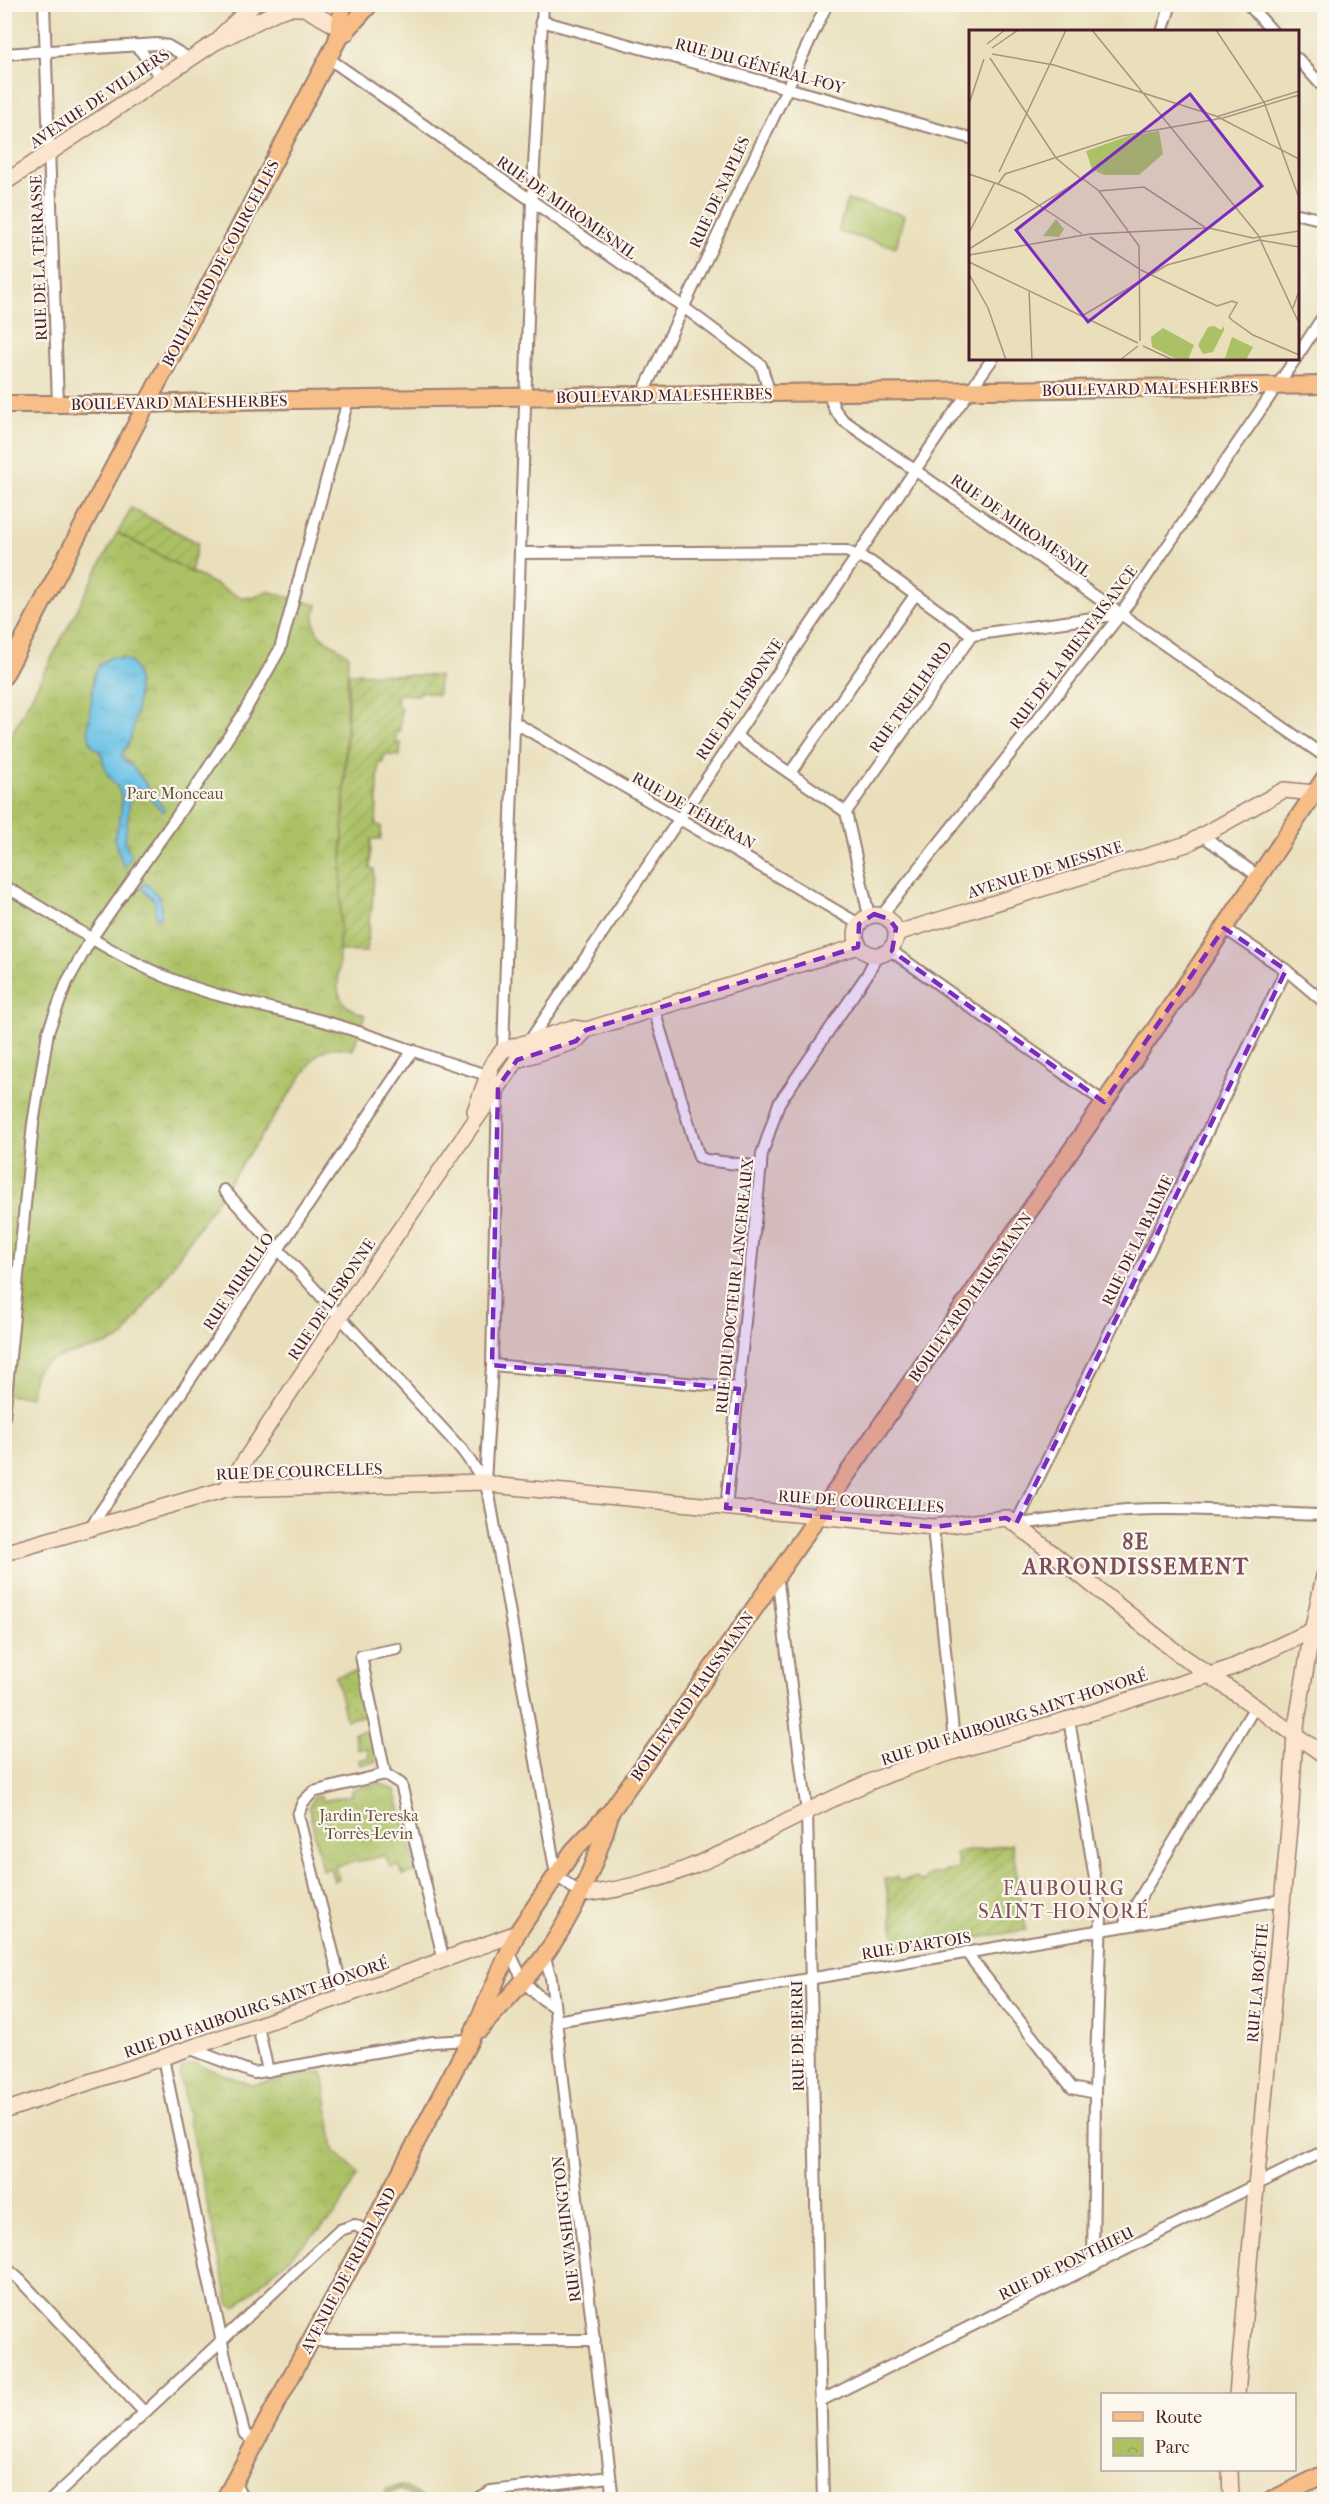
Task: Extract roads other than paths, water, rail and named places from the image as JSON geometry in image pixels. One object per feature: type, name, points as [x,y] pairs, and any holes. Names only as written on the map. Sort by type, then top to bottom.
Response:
[{"type":"main road","name":"BOULEVARD DE COURCELLES","points":[[341,33],[342,4]]},
{"type":"main road","name":"BOULEVARD DE COURCELLES","points":[[4,676],[341,33],[370,4]]},
{"type":"main road","name":"BOULEVARD MALESHERBES","points":[[4,404],[146,404],[1324,385]]},
{"type":"main road","name":"BOULEVARD HAUSSMANN","points":[[509,1950],[517,1933],[573,1851],[611,1811],[777,1575],[1224,928],[1324,779]]},
{"type":"main road","name":"BOULEVARD HAUSSMANN","points":[[523,1981],[544,1955],[581,1894],[595,1865],[611,1811]]},
{"type":"main road","name":"AVENUE DE FRIEDLAND","points":[[224,2499],[470,2040],[509,1950]]},
{"type":"main road","name":"AVENUE DE FRIEDLAND","points":[[470,2040],[523,1981]]},
{"type":"main road","points":[[1272,2499],[1324,2474]]},
{"type":"street","name":"RUE DE LA TERRASSE","points":[[44,4],[58,404]]},
{"type":"street","name":"AVENUE DE VILLIERS","points":[[214,43],[254,4]]},
{"type":"street","points":[[543,4],[532,201],[503,1050],[572,1028],[586,1030],[859,946]]},
{"type":"street","name":"RUE DE NAPLES","points":[[642,395],[682,306],[827,4]]},
{"type":"street","points":[[1163,30],[1171,4]]},
{"type":"street","points":[[1248,4],[1271,30]]},
{"type":"street","name":"AVENUE DE VILLIERS","points":[[4,183],[214,43],[283,9],[306,7],[341,33]]},
{"type":"street","name":"RUE DU GÉNÉRAL-FOY","points":[[541,21],[969,138]]},
{"type":"street","points":[[134,45],[161,78]]},
{"type":"street","points":[[4,54],[134,45],[168,46],[190,59]]},
{"type":"street","name":"RUE DE MIROMESNIL","points":[[328,58],[682,306],[761,365],[770,394]]},
{"type":"street","points":[[1299,59],[1324,88]]},
{"type":"street","points":[[1299,214],[1324,220]]},
{"type":"street","name":"RUE DE LA BIENFAISANCE","points":[[1299,354],[1324,315]]},
{"type":"street","name":"RUE DE LISBONNE","points":[[226,1489],[339,1318],[517,1060],[992,360]]},
{"type":"street","name":"RUE DE LA BIENFAISANCE","points":[[870,918],[1121,614],[1295,360]]},
{"type":"street","name":"RUE DE MIROMESNIL","points":[[828,393],[835,410],[843,420],[1324,756]]},
{"type":"street","points":[[4,1417],[40,1070],[48,1032],[57,1007],[91,939],[174,821],[242,716],[283,640],[348,400]]},
{"type":"street","points":[[520,554],[846,551],[871,562],[972,635]]},
{"type":"street","points":[[790,773],[915,595]]},
{"type":"street","name":"RUE TREILHARD","points":[[846,812],[972,635],[1121,614]]},
{"type":"street","name":"RUE DE TÉHÉRAN","points":[[514,722],[680,819],[870,918]]},
{"type":"street","points":[[736,736],[846,812],[870,918]]},
{"type":"street","name":"AVENUE DE MESSINE","points":[[897,933],[1187,844],[1284,790],[1314,793]]},
{"type":"street","points":[[1202,835],[1259,877]]},
{"type":"street","points":[[4,886],[91,939],[134,963],[172,980],[260,1007],[315,1019],[359,1032],[488,1075],[498,1087],[492,1365],[485,1482],[556,1875],[581,1894]]},
{"type":"street","points":[[870,918],[893,923],[897,933],[896,939],[884,953]]},
{"type":"street","points":[[870,918],[856,936],[859,946],[867,953],[884,953],[1104,1102]]},
{"type":"street","points":[[1224,928],[1286,970],[1324,1002]]},
{"type":"street","name":"RUE DU DOCTEUR LANCEREAUX","points":[[726,1508],[762,1154],[779,1103],[884,953]]},
{"type":"street","name":"RUE DE LA BAUME","points":[[1016,1524],[1286,970]]},
{"type":"street","points":[[654,1010],[699,1156],[706,1160],[760,1167]]},
{"type":"street","points":[[517,1060],[576,1041],[586,1030]]},
{"type":"street","name":"RUE MURILLO","points":[[89,1529],[413,1050]]},
{"type":"street","name":"RUE DE LISBONNE","points":[[468,1131],[492,1064],[503,1050]]},
{"type":"street","points":[[224,1190],[462,1450],[485,1482]]},
{"type":"street","points":[[492,1365],[739,1388]]},
{"type":"street","name":"RUE DE COURCELLES","points":[[4,1553],[226,1489],[485,1482],[501,1486],[933,1527],[1006,1518],[1016,1524],[1125,1510],[1212,1510],[1324,1515]]},
{"type":"street","points":[[1016,1524],[1175,1651],[1324,1755]]},
{"type":"street","points":[[933,1527],[955,1752]]},
{"type":"street","name":"RUE DE BERRI","points":[[777,1575],[807,1813],[823,2499]]},
{"type":"street","name":"RUE LA BOÉTIE","points":[[1237,2393],[1296,1734],[1318,1628],[1324,1576]]},
{"type":"street","name":"RUE DU FAUBOURG SAINT-HONORÉ","points":[[581,1894],[603,1892],[667,1876],[726,1853],[864,1785],[955,1752],[1210,1675],[1233,1667],[1318,1628]]},
{"type":"street","points":[[385,1774],[362,1656],[397,1649]]},
{"type":"street","points":[[1123,1926],[1256,1706]]},
{"type":"street","points":[[1069,1719],[1101,1916],[1095,2093],[1093,2266]]},
{"type":"street","points":[[344,1996],[298,1815],[303,1802],[313,1792],[385,1774],[401,1784],[444,1961]]},
{"type":"street","name":"RUE D'ARTOIS","points":[[556,2021],[1282,1900]]},
{"type":"street","name":"RUE DU FAUBOURG SAINT-HONORÉ","points":[[4,2111],[192,2049],[444,1961],[517,1933]]},
{"type":"street","points":[[509,1950],[528,1989],[554,2007]]},
{"type":"street","points":[[966,1952],[1072,2088],[1095,2093]]},
{"type":"street","name":"RUE WASHINGTON","points":[[544,1955],[556,2021],[613,2499]]},
{"type":"street","points":[[258,2026],[268,2071]]},
{"type":"street","points":[[192,2049],[254,2073],[433,2042],[470,2040]]},
{"type":"street","points":[[163,2058],[222,2340],[244,2432],[255,2443]]},
{"type":"street","name":"RUE DE PONTHIEU","points":[[820,2401],[1324,2151]]},
{"type":"street","points":[[51,2499],[340,2230],[355,2225],[368,2232]]},
{"type":"street","points":[[4,2266],[20,2280],[144,2412]]},
{"type":"street","points":[[310,2341],[595,2340]]},
{"type":"street","points":[[1230,2473],[1231,2499]]},
{"type":"street","points":[[474,2499],[491,2491],[610,2477]]},
{"type":"street","points":[[234,2481],[244,2499]]},
{"type":"street","points":[[66,2486],[66,2499]]},
{"type":"water","points":[[111,657],[121,659],[120,657],[129,661],[134,667],[138,684],[134,724],[122,757],[133,767],[165,810],[163,812],[142,790],[137,788],[131,792],[125,840],[131,858],[124,867],[114,839],[121,814],[121,796],[119,789],[107,774],[101,753],[91,744],[88,729],[94,675],[100,664]]},
{"type":"water","points":[[145,883],[154,890],[159,898],[162,907],[160,918],[156,919],[154,900],[141,888]]},
{"type":"district","name":"8E ARRONDISSEMENT","points":[[1136,1554]]},
{"type":"district","name":"FAUBOURG SAINT-HONORÉ","points":[[1064,1900]]},
{"type":"park label","name":"Parc Monceau","points":[[175,793]]},
{"type":"park label","name":"Jardin Tereska Torrès-Levin","points":[[369,1824]]}]
